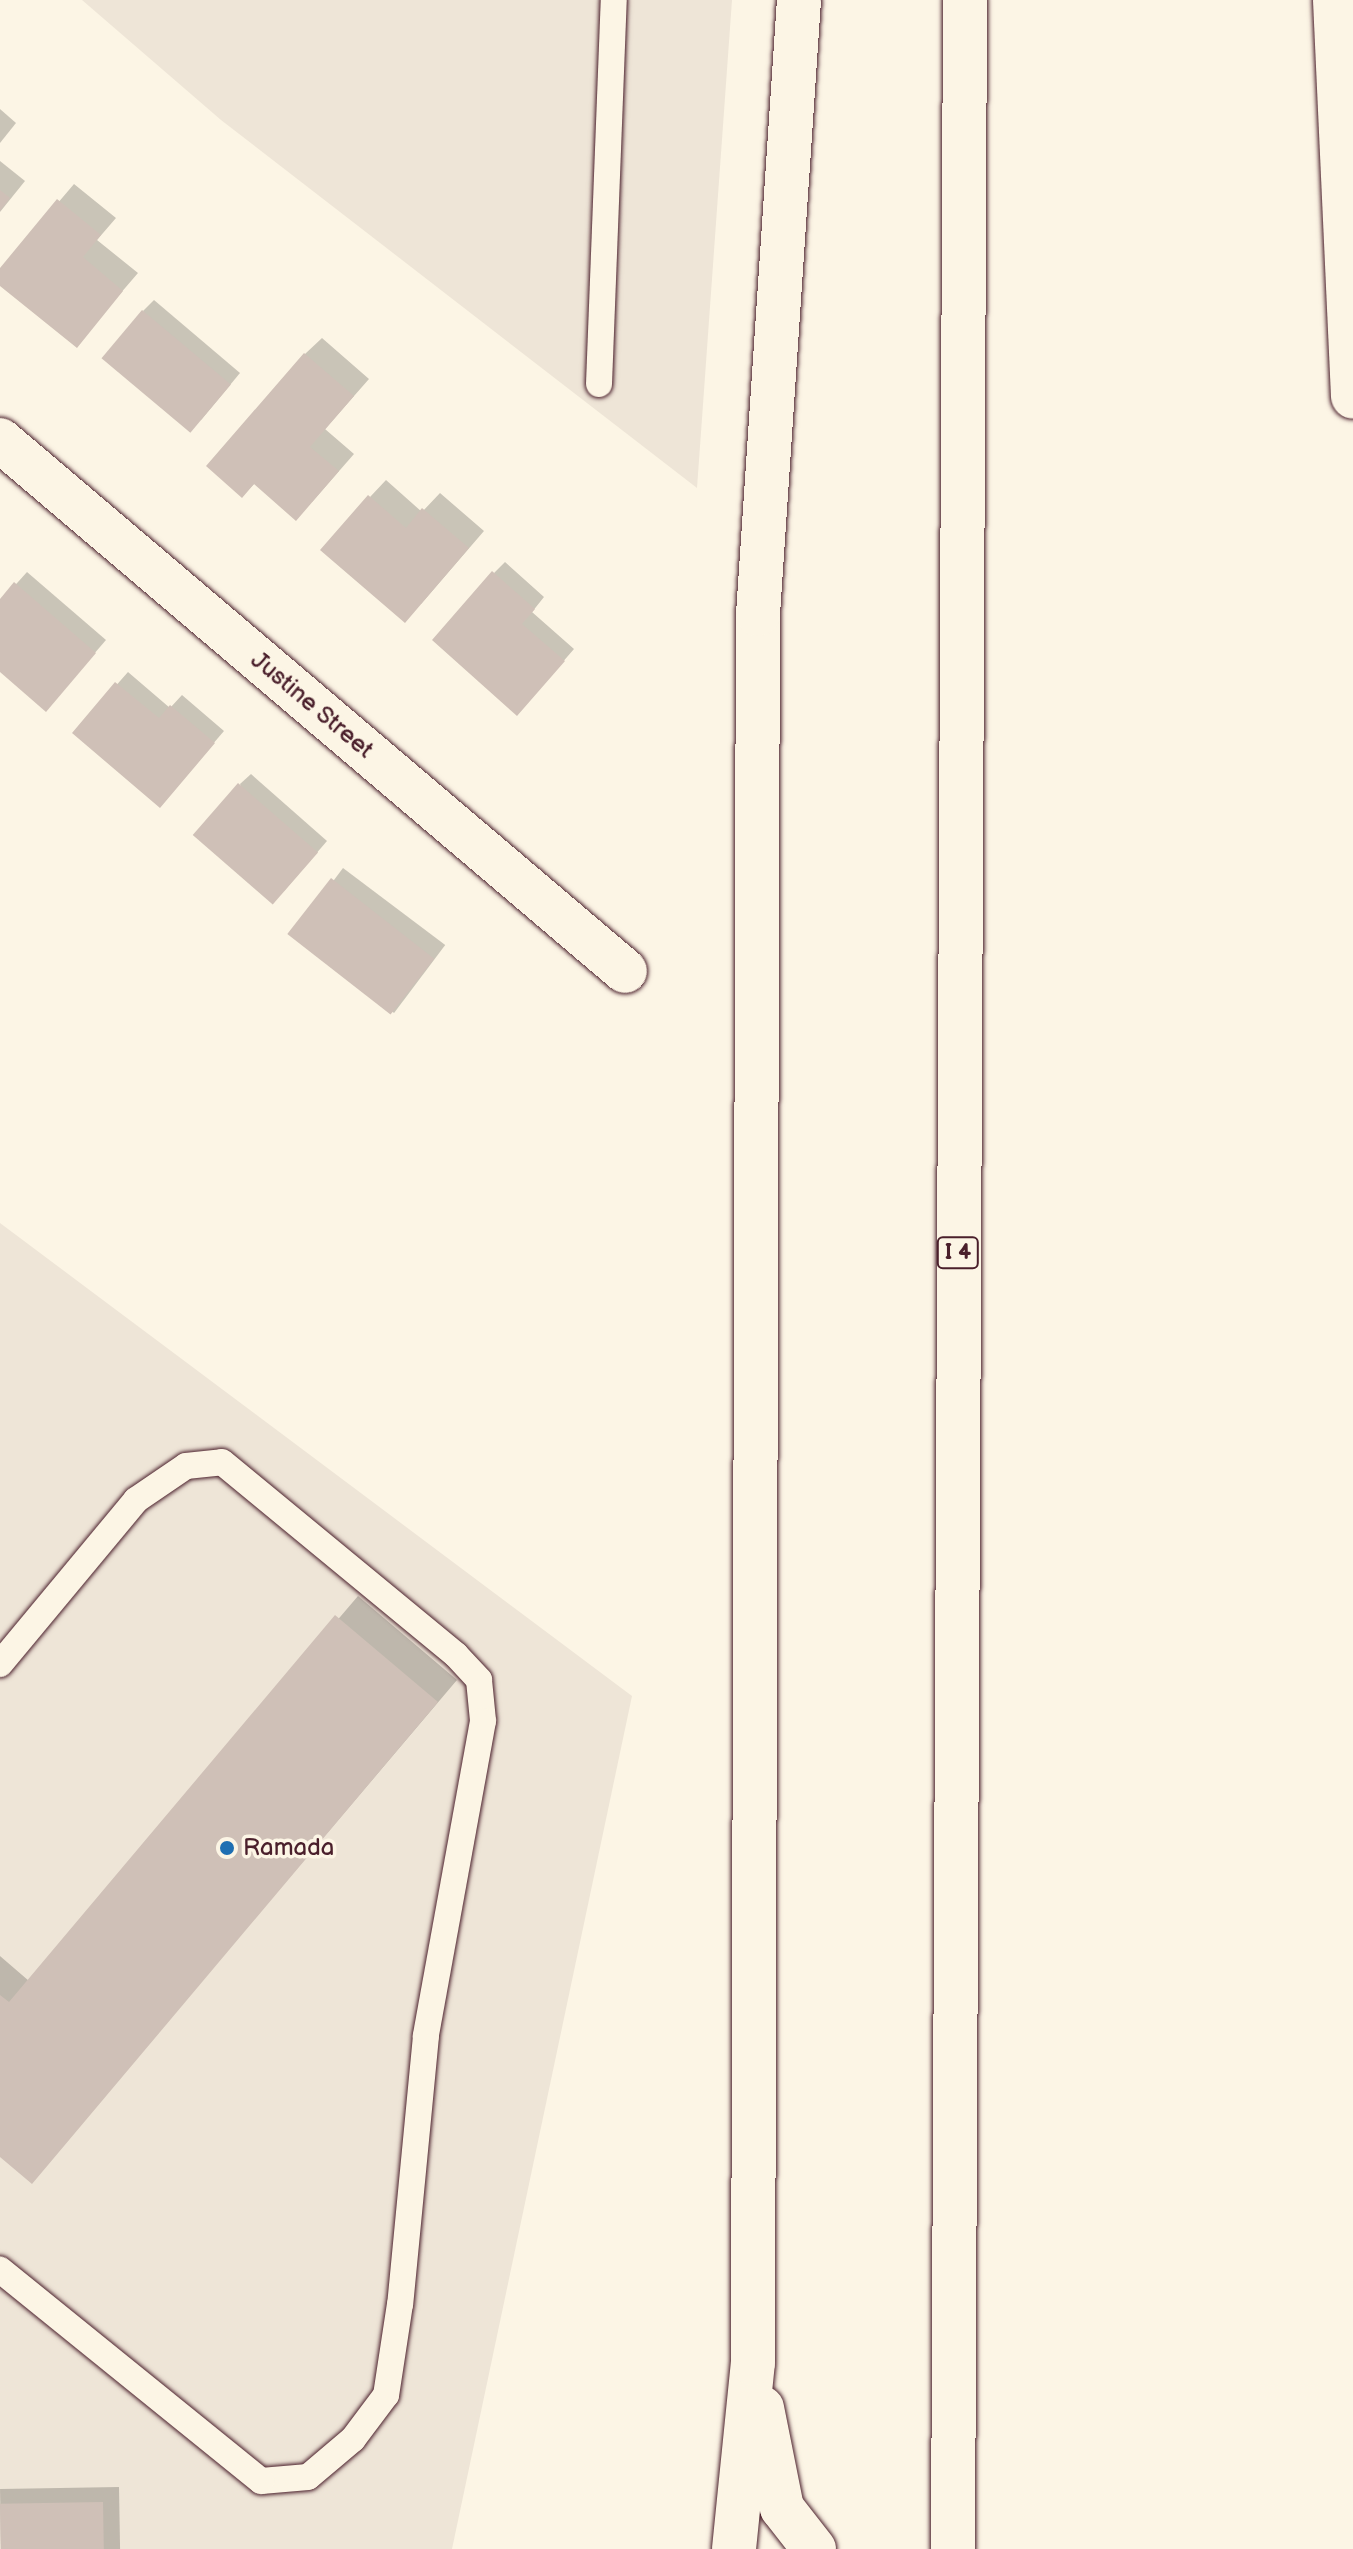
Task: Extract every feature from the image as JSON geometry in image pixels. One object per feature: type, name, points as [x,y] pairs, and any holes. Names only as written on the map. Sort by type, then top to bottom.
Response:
[{"type":"main road","points":[[734,2549],[753,2363],[758,614],[799,0]]},
{"type":"main road","name":"I 4","points":[[953,2549],[965,0]]},
{"type":"main road","points":[[1335,0],[1353,397]]},
{"type":"main road","name":"Justine Street","points":[[0,440],[625,971]]},
{"type":"main road","points":[[753,2363],[782,2508],[814,2549]]},
{"type":"lane","points":[[599,384],[614,0]]},
{"type":"lane","points":[[0,1664],[136,1500],[186,1466],[222,1462],[456,1655],[479,1680],[483,1721],[426,2036],[400,2304],[386,2395],[353,2439],[308,2477],[261,2481],[0,2270]]},
{"type":"shaded area","points":[[82,0],[732,0],[697,488],[221,120]]},
{"type":"shaded area","points":[[0,1223],[632,1696],[452,2549],[0,2549]]},
{"type":"building","points":[[0,190],[10,198],[0,211]]},
{"type":"building","points":[[57,199],[101,235],[83,257],[123,291],[77,348],[0,286],[0,268]]},
{"type":"building","points":[[142,310],[231,385],[190,433],[102,358]]},
{"type":"building","points":[[304,353],[354,396],[310,447],[339,471],[296,521],[254,484],[242,498],[206,466]]},
{"type":"building","points":[[368,495],[406,528],[422,508],[469,548],[405,623],[320,550]]},
{"type":"building","points":[[492,571],[535,609],[522,624],[565,661],[517,716],[432,640]]},
{"type":"building","points":[[14,582],[96,653],[46,712],[0,672],[0,599]]},
{"type":"building","points":[[115,682],[159,718],[170,705],[215,743],[160,808],[72,733]]},
{"type":"building","points":[[238,783],[318,853],[273,905],[193,835]]},
{"type":"building","points":[[331,878],[434,959],[391,1015],[287,934]]},
{"type":"building","name":"Ramada","points":[[335,1615],[438,1702],[32,2184],[0,2157],[0,1995],[9,2002]]},
{"type":"building","points":[[103,2502],[104,2549],[1,2549],[0,2504]]},
{"type":"place","name":"Ramada","points":[[227,1848]]}]
